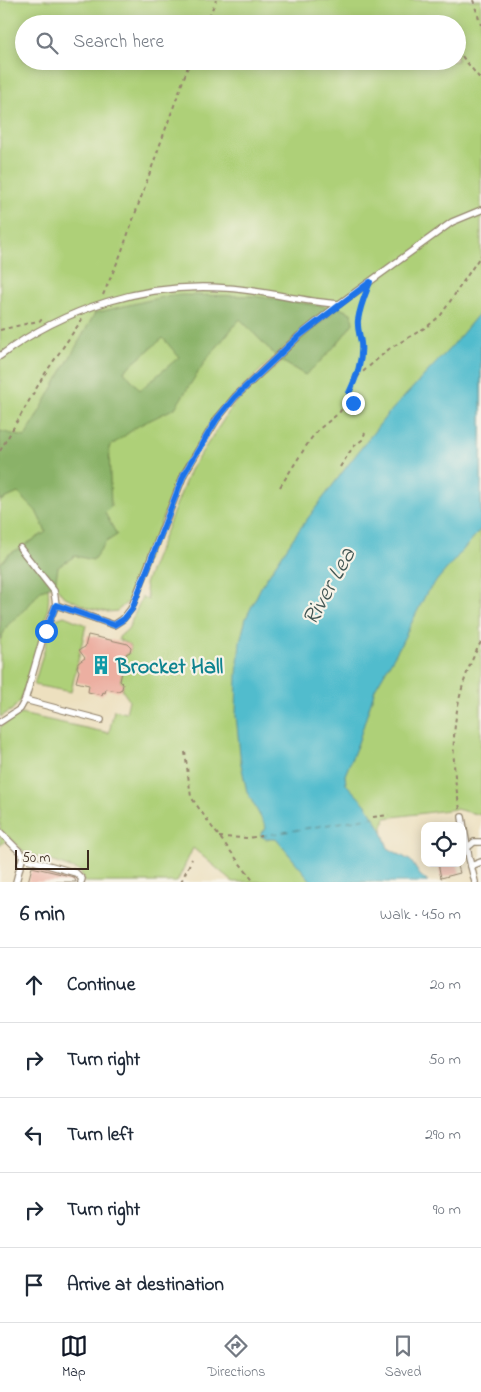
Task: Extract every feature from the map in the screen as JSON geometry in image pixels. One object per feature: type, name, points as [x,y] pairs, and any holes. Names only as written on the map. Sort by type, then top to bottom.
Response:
[{"type":"lane","points":[[56,605],[114,625],[124,619],[132,609],[184,474],[217,419],[235,397],[299,336],[339,304],[452,222],[481,210]]},
{"type":"lane","points":[[0,356],[37,332],[91,308],[127,296],[170,288],[226,288],[339,304]]},
{"type":"lane","points":[[0,722],[20,709],[25,700],[56,605],[54,591],[20,548]]},
{"type":"lane","points":[[25,700],[101,720]]},
{"type":"lane","points":[[462,816],[475,882]]},
{"type":"lane","points":[[0,832],[27,859],[76,873],[82,879],[82,882]]},
{"type":"lane","points":[[467,848],[474,842],[481,842]]},
{"type":"lane","points":[[16,882],[22,855]]},
{"type":"lane","points":[[471,866],[481,862]]},
{"type":"path","points":[[210,15],[216,0]]},
{"type":"path","points":[[473,0],[481,25]]},
{"type":"path","points":[[466,61],[481,80]]},
{"type":"path","points":[[0,451],[44,375],[91,308],[104,294],[120,256],[187,70]]},
{"type":"path","points":[[357,377],[389,349],[428,326],[441,315],[481,255]]},
{"type":"path","points":[[280,487],[310,440],[318,430],[339,412],[357,377],[361,355],[358,318],[363,298],[370,282]]},
{"type":"path","points":[[349,393],[355,411]]},
{"type":"path","points":[[340,467],[353,447],[362,440],[365,432]]},
{"type":"path","points":[[462,816],[455,777],[453,738],[460,696],[467,673],[481,642]]},
{"type":"path","points":[[185,752],[191,797],[254,882]]},
{"type":"path","points":[[374,817],[389,815]]},
{"type":"path","points":[[219,837],[261,836]]},
{"type":"path","points":[[180,882],[192,859]]},
{"type":"green space","name":"Brocket Hall","points":[[0,0],[481,0],[481,815],[456,809],[385,818],[371,882],[233,882],[193,848],[177,882],[84,882],[80,871],[24,852],[9,837],[0,846],[0,727],[21,714],[109,733],[114,710],[126,713],[129,700],[122,690],[123,684],[120,681],[126,654],[130,652],[131,647],[119,640],[119,637],[128,629],[142,597],[148,600],[145,584],[190,470],[236,401],[281,362],[275,356],[216,414],[180,474],[130,600],[117,611],[108,612],[89,608],[63,596],[55,585],[48,587],[47,612],[35,660],[20,701],[12,710],[0,717]]},
{"type":"green space","points":[[171,295],[254,296],[328,307],[275,355],[240,319],[206,360],[175,408],[138,426],[109,447],[111,507],[105,513],[117,535],[106,542],[93,560],[75,556],[58,567],[55,585],[41,590],[29,605],[7,626],[0,640],[0,564],[8,555],[46,532],[36,511],[18,493],[0,501],[0,431],[25,437],[95,313]],"holes":[[[163,338],[179,357],[140,390],[124,371]]]},
{"type":"green space","points":[[339,308],[351,313],[353,323],[330,351],[305,375],[278,359],[302,338]]},
{"type":"green space","points":[[64,616],[86,625],[71,692],[34,685],[51,626],[56,619]]},
{"type":"water","name":"River Lea","points":[[481,311],[481,529],[427,592],[399,648],[375,689],[358,743],[345,775],[346,784],[366,805],[381,829],[388,848],[411,861],[420,875],[428,882],[312,882],[276,839],[266,839],[261,836],[266,827],[247,792],[241,764],[236,716],[240,642],[246,618],[262,585],[296,534],[351,461],[387,415],[452,346]]},
{"type":"building","name":"Brocket Hall","points":[[88,635],[128,644],[131,647],[130,652],[126,654],[120,681],[123,684],[122,689],[118,691],[106,689],[102,695],[88,692],[89,685],[76,682],[79,671],[78,663],[85,658],[79,650],[85,647]]},
{"type":"building","points":[[32,867],[74,877],[76,882],[28,882]]},
{"type":"building","points":[[439,867],[458,867],[460,873],[441,878]]},
{"type":"ferry route","points":[[261,836],[373,817]]},
{"type":"place","name":"Brocket Hall","points":[[101,665]]},
{"type":"route","points":[[46,631],[56,605],[114,625],[124,619],[132,609],[184,474],[217,419],[235,397],[299,336],[370,282],[363,298],[358,318],[361,355],[357,377],[349,393],[353,403]]}]
